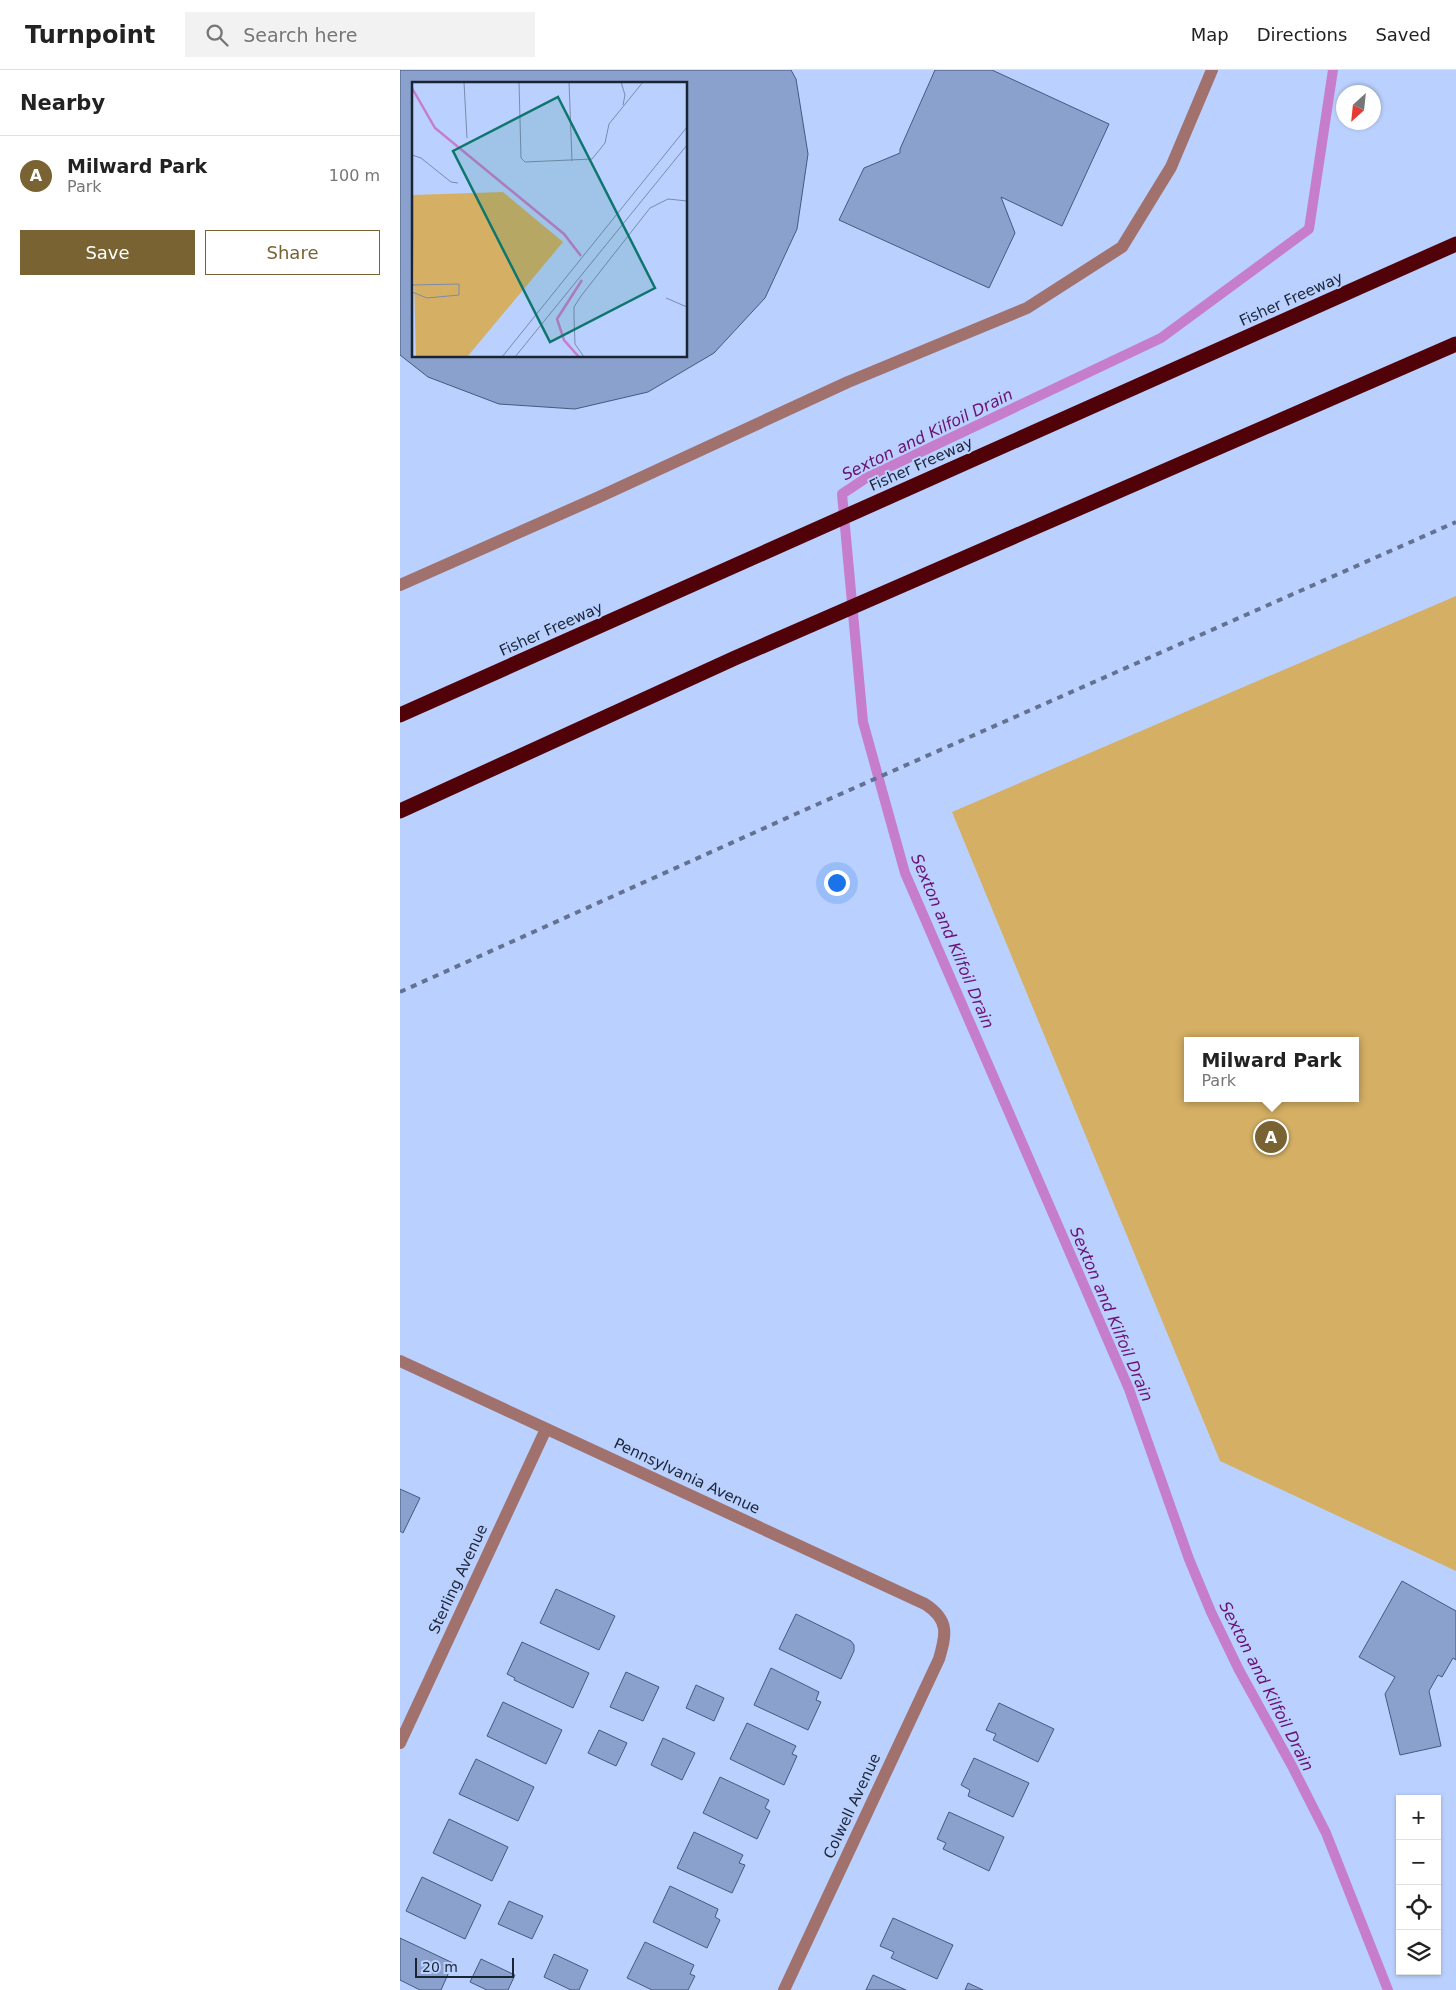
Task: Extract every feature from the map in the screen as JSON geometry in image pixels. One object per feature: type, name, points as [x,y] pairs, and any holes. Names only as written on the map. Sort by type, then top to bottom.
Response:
[{"type":"highway","name":"Fisher Freeway","points":[[400,715],[1456,244]]},
{"type":"highway","points":[[400,811],[735,658],[1456,344]]},
{"type":"street","points":[[400,585],[599,497],[848,382],[1027,308],[1122,247],[1171,166],[1212,70]]},
{"type":"street","name":"Pennsylvania Avenue","points":[[400,1361],[926,1604],[935,1610],[942,1619],[946,1635]]},
{"type":"street","name":"Sterling Avenue","points":[[400,1743],[546,1429]]},
{"type":"street","name":"Colwell Avenue","points":[[784,1990],[939,1659],[946,1635]]},
{"type":"shaded area","points":[[1456,596],[1456,1571],[1220,1461],[952,812]]},
{"type":"building","points":[[400,70],[791,70],[796,79],[808,154],[797,229],[765,298],[714,353],[648,392],[575,409],[499,404],[428,377],[400,355]]},
{"type":"building","points":[[935,70],[992,70],[1109,124],[1062,226],[1001,197],[1015,233],[989,288],[839,220],[864,168],[900,153],[900,149]]},
{"type":"building","points":[[400,1489],[420,1498],[403,1533],[400,1531]]},
{"type":"building","points":[[1402,1581],[1456,1611],[1456,1660],[1453,1658],[1442,1677],[1438,1675],[1429,1691],[1441,1746],[1400,1755],[1385,1694],[1395,1677],[1359,1657]]},
{"type":"building","points":[[556,1589],[615,1616],[599,1650],[540,1623]]},
{"type":"building","points":[[796,1614],[851,1641],[854,1645],[854,1651],[841,1679],[779,1649]]},
{"type":"building","points":[[522,1642],[589,1673],[573,1708],[514,1680],[515,1678],[507,1674]]},
{"type":"building","points":[[771,1668],[819,1692],[816,1700],[821,1702],[808,1730],[754,1705]]},
{"type":"building","points":[[626,1672],[659,1687],[643,1721],[610,1707]]},
{"type":"building","points":[[696,1685],[724,1698],[714,1721],[686,1708]]},
{"type":"building","points":[[503,1702],[562,1730],[546,1764],[487,1736]]},
{"type":"building","points":[[999,1703],[1054,1729],[1038,1762],[993,1740],[996,1734],[986,1730]]},
{"type":"building","points":[[747,1723],[796,1746],[792,1754],[797,1756],[784,1785],[730,1759]]},
{"type":"building","points":[[599,1730],[627,1743],[616,1766],[588,1753]]},
{"type":"building","points":[[663,1738],[695,1753],[682,1780],[651,1765]]},
{"type":"building","points":[[974,1758],[1029,1783],[1013,1817],[968,1796],[970,1790],[961,1785]]},
{"type":"building","points":[[476,1759],[534,1787],[518,1821],[459,1794]]},
{"type":"building","points":[[720,1777],[769,1800],[765,1808],[770,1811],[757,1839],[703,1813]]},
{"type":"building","points":[[949,1812],[1004,1837],[989,1871],[943,1849],[946,1843],[937,1839]]},
{"type":"building","points":[[449,1819],[508,1847],[492,1881],[433,1853]]},
{"type":"building","points":[[694,1832],[743,1855],[739,1863],[745,1865],[732,1893],[677,1868]]},
{"type":"building","points":[[422,1877],[481,1905],[465,1939],[406,1911]]},
{"type":"building","points":[[670,1886],[718,1909],[715,1917],[720,1920],[707,1948],[653,1922]]},
{"type":"building","points":[[509,1901],[543,1916],[532,1939],[498,1924]]},
{"type":"building","points":[[893,1918],[953,1945],[937,1979],[891,1958],[894,1952],[880,1946]]},
{"type":"building","points":[[400,1938],[453,1963],[441,1990],[420,1990],[400,1980]]},
{"type":"building","points":[[645,1942],[694,1965],[690,1974],[695,1976],[688,1990],[652,1990],[627,1978]]},
{"type":"building","points":[[554,1954],[588,1970],[579,1990],[571,1990],[544,1977]]},
{"type":"building","points":[[481,1959],[515,1975],[508,1990],[487,1990],[470,1982]]},
{"type":"building","points":[[873,1975],[906,1990],[866,1990]]},
{"type":"building","points":[[968,1983],[983,1990],[965,1990]]},
{"type":"waterway","name":"Sexton and Kilfoil Drain","points":[[1333,70],[1309,229],[1161,338],[866,478],[842,494],[863,722],[905,873],[1129,1389],[1189,1559],[1211,1612],[1239,1670],[1292,1766],[1326,1833],[1388,1990]]},
{"type":"railway","points":[[400,992],[809,808],[1456,522]]},
{"type":"place","name":"Milward Park","points":[[1271,1137]]}]
